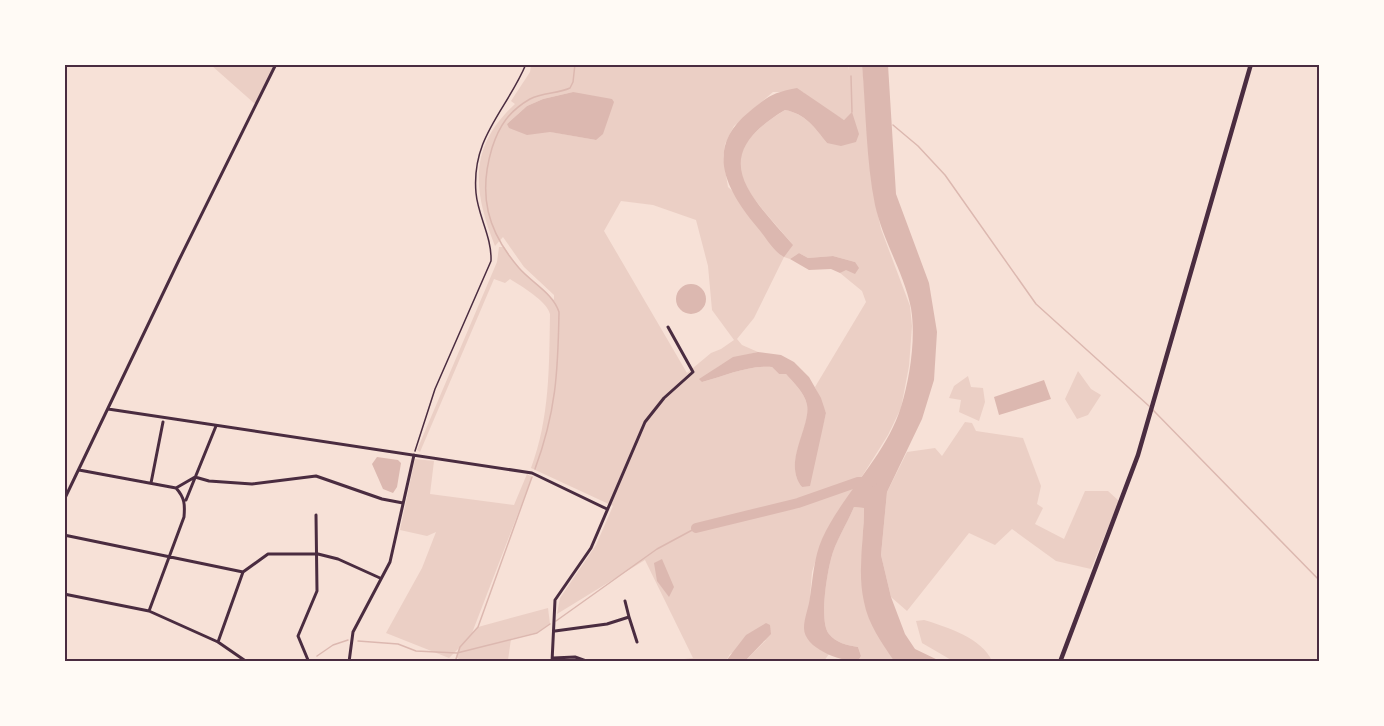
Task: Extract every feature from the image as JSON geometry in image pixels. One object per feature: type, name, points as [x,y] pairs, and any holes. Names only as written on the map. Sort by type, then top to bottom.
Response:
[{"type":"main road","points":[[1060,662],[1124,495],[1149,421],[1251,64]]},
{"type":"main road","points":[[298,662],[308,660],[316,662]]},
{"type":"street","points":[[64,500],[276,64]]},
{"type":"street","points":[[589,662],[574,657],[553,660],[555,600],[591,548],[650,416],[664,398],[693,372],[668,327]]},
{"type":"street","points":[[108,410],[532,473],[607,509]]},
{"type":"street","points":[[151,483],[163,422]]},
{"type":"street","points":[[149,611],[184,517],[185,502],[217,426]]},
{"type":"street","points":[[349,662],[353,632],[390,562],[414,455]]},
{"type":"street","points":[[79,470],[176,488],[182,494],[185,502]]},
{"type":"street","points":[[176,488],[195,477],[209,481],[252,484],[316,476],[382,499],[403,503]]},
{"type":"street","points":[[308,660],[298,636],[317,591],[316,515]]},
{"type":"street","points":[[64,535],[243,572]]},
{"type":"street","points":[[218,642],[243,572],[268,554],[318,554],[338,559],[380,578]]},
{"type":"street","points":[[64,594],[149,611],[218,642],[247,662]]},
{"type":"street","points":[[625,600],[637,642]]},
{"type":"street","points":[[555,631],[607,624],[629,617]]},
{"type":"path","points":[[414,455],[435,389],[491,261],[492,247],[478,210],[475,173],[486,132],[526,64]]},
{"type":"shaded area","points":[[848,64],[849,70],[849,65],[862,65],[875,202],[881,229],[910,306],[912,326],[909,366],[901,408],[888,435],[822,540],[812,572],[810,597],[821,650],[829,654],[824,661],[745,661],[766,640],[730,654],[726,661],[666,661],[693,658],[645,560],[557,614],[560,598],[596,545],[613,506],[531,468],[545,411],[549,373],[550,314],[539,299],[510,279],[505,283],[494,279],[420,452],[417,450],[497,262],[499,247],[504,247],[519,268],[554,300],[554,295],[524,267],[503,237],[495,246],[482,207],[479,188],[482,153],[500,120],[515,104],[511,101],[530,72],[531,65]],"holes":[[[573,92],[596,140],[507,124],[527,106],[543,99]],[[773,92],[803,92],[808,98],[844,120],[852,113],[827,143],[804,118],[785,110],[760,128],[746,144],[740,160],[742,176],[761,208],[793,245],[728,187],[723,157],[725,144],[734,126]],[[621,201],[653,205],[696,220],[708,266],[712,310],[734,340],[711,353],[687,373],[604,231]],[[799,253],[808,258],[833,256],[855,262],[840,273],[862,291],[866,302],[815,387],[826,413],[810,475],[802,487],[795,467],[806,424],[807,405],[801,392],[786,374],[779,374],[772,367],[763,367],[702,382],[714,370],[727,362],[758,352],[742,345],[737,339],[754,318],[784,257],[790,259]]]},
{"type":"shaded area","points":[[211,65],[274,65],[255,104]]},
{"type":"shaded area","points":[[862,65],[888,65],[896,194],[929,283],[937,332],[934,380],[922,419],[887,492],[881,555],[891,597],[905,634],[915,649],[940,661],[894,661],[872,626],[864,602],[861,579],[864,508],[854,507],[835,546],[828,575],[824,609],[829,634],[838,642],[858,647],[861,656],[858,661],[851,661],[825,653],[810,642],[804,628],[819,546],[831,522],[875,458],[894,425],[904,396],[911,358],[913,332],[911,308],[904,282],[883,231],[872,188]]},
{"type":"shaded area","points":[[797,88],[844,120],[852,112],[859,134],[856,142],[841,146],[827,143],[804,118],[785,110],[761,127],[747,144],[741,160],[742,176],[762,209],[793,245],[784,257],[769,243],[736,198],[729,184],[724,154],[727,140],[735,126],[749,112],[771,96]]},
{"type":"shaded area","points":[[573,92],[612,99],[614,102],[603,134],[596,140],[550,132],[527,135],[509,128],[507,124],[527,106],[543,99]]},
{"type":"shaded area","points":[[799,253],[808,258],[833,256],[855,262],[859,268],[855,274],[846,270],[840,273],[831,269],[809,270],[790,259]]},
{"type":"shaded area","points":[[691,284],[701,289],[706,299],[701,309],[691,314],[681,309],[676,299],[681,289]]},
{"type":"shaded area","points":[[758,352],[781,355],[794,362],[809,377],[821,398],[826,413],[810,486],[802,487],[795,467],[807,405],[801,392],[786,374],[779,374],[772,367],[763,367],[745,369],[702,382],[699,379],[733,357]]},
{"type":"shaded area","points":[[1078,371],[1091,389],[1101,395],[1088,415],[1077,419],[1065,399]]},
{"type":"shaded area","points":[[968,376],[971,387],[983,388],[985,402],[979,421],[959,412],[961,400],[949,398],[954,386]]},
{"type":"shaded area","points":[[1044,380],[1051,399],[999,415],[994,397]]},
{"type":"shaded area","points":[[965,422],[972,423],[976,431],[1023,438],[1041,486],[1037,504],[1043,508],[1035,524],[1064,539],[1085,491],[1108,491],[1119,501],[1091,569],[1056,561],[1012,529],[995,545],[969,533],[907,611],[891,597],[881,555],[887,492],[907,452],[935,448],[942,456]]},
{"type":"shaded area","points":[[377,457],[398,460],[401,463],[397,487],[393,493],[383,489],[372,464]]},
{"type":"shaded area","points":[[415,459],[434,461],[430,494],[514,505],[527,474],[532,477],[472,633],[466,640],[478,627],[548,608],[550,624],[538,632],[511,639],[508,660],[462,661],[456,657],[459,648],[449,658],[386,633],[422,568],[436,532],[427,536],[400,530]]},
{"type":"shaded area","points":[[854,507],[864,508],[861,574],[874,628],[894,661],[858,661],[861,656],[858,647],[835,640],[826,628],[824,609],[829,566],[835,546]]},
{"type":"shaded area","points":[[662,559],[674,587],[669,597],[657,581],[654,563]]},
{"type":"shaded area","points":[[924,620],[963,634],[980,646],[992,661],[953,661],[922,643],[916,621]]},
{"type":"shaded area","points":[[766,623],[770,625],[771,634],[745,661],[726,661],[746,635]]},
{"type":"waterway","points":[[535,469],[552,410],[558,354],[559,312],[552,299],[519,268],[499,240],[488,212],[486,181],[492,148],[506,120],[530,99],[570,88],[575,64]]},
{"type":"waterway","points":[[851,76],[852,112]]},
{"type":"waterway","points":[[893,125],[918,146],[945,175],[1036,304],[1149,406]]},
{"type":"waterway","points":[[1153,410],[1320,581]]},
{"type":"waterway","points":[[455,662],[460,647],[478,627],[532,477]]},
{"type":"waterway","points":[[696,528],[798,503],[858,482],[872,482]]},
{"type":"waterway","points":[[556,621],[657,549],[696,528]]},
{"type":"waterway","points":[[358,641],[398,644],[416,651],[457,653],[537,633],[550,624]]},
{"type":"waterway","points":[[317,656],[333,645],[348,640]]}]
